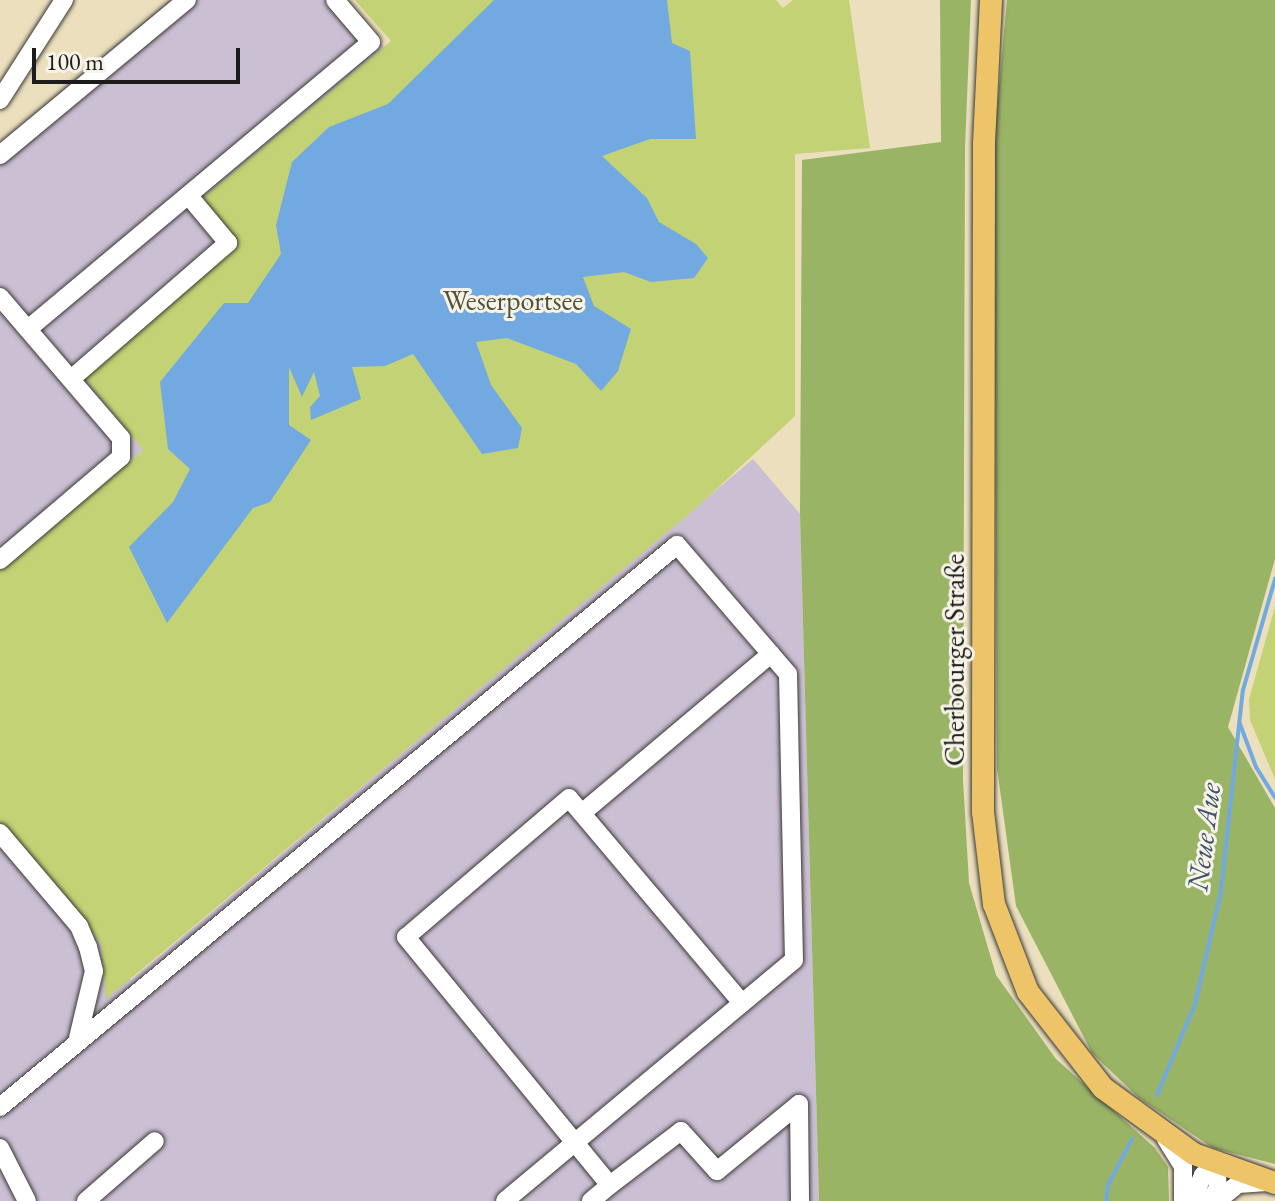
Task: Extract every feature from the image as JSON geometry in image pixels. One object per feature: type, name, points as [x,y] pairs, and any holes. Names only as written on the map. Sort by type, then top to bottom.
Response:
[{"type":"main road","name":"Cherbourger Straße","points":[[991,0],[984,144],[983,812],[989,880],[1013,962],[1045,1019],[1103,1088],[1162,1134],[1216,1165],[1274,1183]]},
{"type":"street","points":[[0,100],[64,0]]},
{"type":"street","points":[[0,155],[187,0]]},
{"type":"street","points":[[28,329],[371,42],[335,0]]},
{"type":"street","points":[[71,379],[228,243],[188,195]]},
{"type":"street","points":[[0,297],[121,438],[121,457],[0,560]]},
{"type":"street","points":[[0,1107],[78,1038],[677,545],[788,674],[794,960],[505,1201]]},
{"type":"street","points":[[582,813],[771,654]]},
{"type":"street","points":[[610,1185],[406,937],[569,798],[742,1003]]},
{"type":"street","points":[[0,833],[79,926],[88,947],[94,971],[78,1038]]},
{"type":"street","points":[[591,1201],[681,1131],[717,1171],[799,1104],[800,1201]]},
{"type":"street","points":[[1162,1134],[1183,1166],[1183,1201]]},
{"type":"street","points":[[86,1201],[155,1141]]},
{"type":"street","points":[[0,1148],[27,1201]]},
{"type":"street","points":[[1192,1201],[1203,1175],[1216,1165]]},
{"type":"street","points":[[1210,1201],[1218,1188],[1216,1165]]},
{"type":"street","points":[[1217,1201],[1238,1184],[1274,1183]]},
{"type":"shaded area","points":[[170,0],[344,0],[384,47],[200,200],[236,244],[143,450],[0,570],[0,142]]},
{"type":"shaded area","points":[[753,459],[800,514],[819,1201],[0,1201],[0,824],[131,980]]},
{"type":"green space","name":"Weserportsee","points":[[355,0],[776,0],[783,8],[793,0],[849,0],[870,148],[795,154],[795,416],[695,509],[106,999],[101,944],[0,824],[0,570],[143,450],[84,377],[236,244],[200,200],[391,41]]},
{"type":"green space","points":[[940,0],[971,0],[965,148],[963,780],[969,883],[996,975],[1056,1059],[1155,1148],[1168,1167],[1169,1201],[819,1201],[800,514],[802,160],[941,142]]},
{"type":"green space","points":[[1007,0],[1275,0],[1275,559],[1228,727],[1275,808],[1275,1164],[1213,1148],[1139,1098],[1092,1053],[1016,906],[997,768],[994,143]]},
{"type":"green space","points":[[1275,607],[1275,779],[1250,720],[1249,699]]},
{"type":"water","name":"Weserportsee","points":[[494,0],[667,0],[672,43],[690,51],[696,139],[650,139],[602,156],[647,198],[659,222],[696,244],[708,258],[694,278],[651,282],[624,272],[583,277],[594,306],[631,329],[618,371],[601,391],[576,364],[507,338],[476,342],[491,385],[522,428],[518,448],[482,454],[413,354],[385,366],[352,367],[361,399],[311,420],[310,407],[320,396],[314,372],[302,397],[289,367],[289,425],[311,440],[270,502],[253,508],[167,623],[129,547],[173,502],[190,469],[168,449],[160,382],[224,303],[248,303],[281,254],[276,225],[292,162],[329,127],[388,104]]},
{"type":"waterway","name":"Neue Aue","points":[[1157,1095],[1195,1004],[1221,891],[1243,690],[1275,579]]},
{"type":"waterway","points":[[1240,724],[1256,767],[1275,797]]},
{"type":"waterway","name":"Neue Aue","points":[[1106,1201],[1108,1185],[1132,1139]]}]
